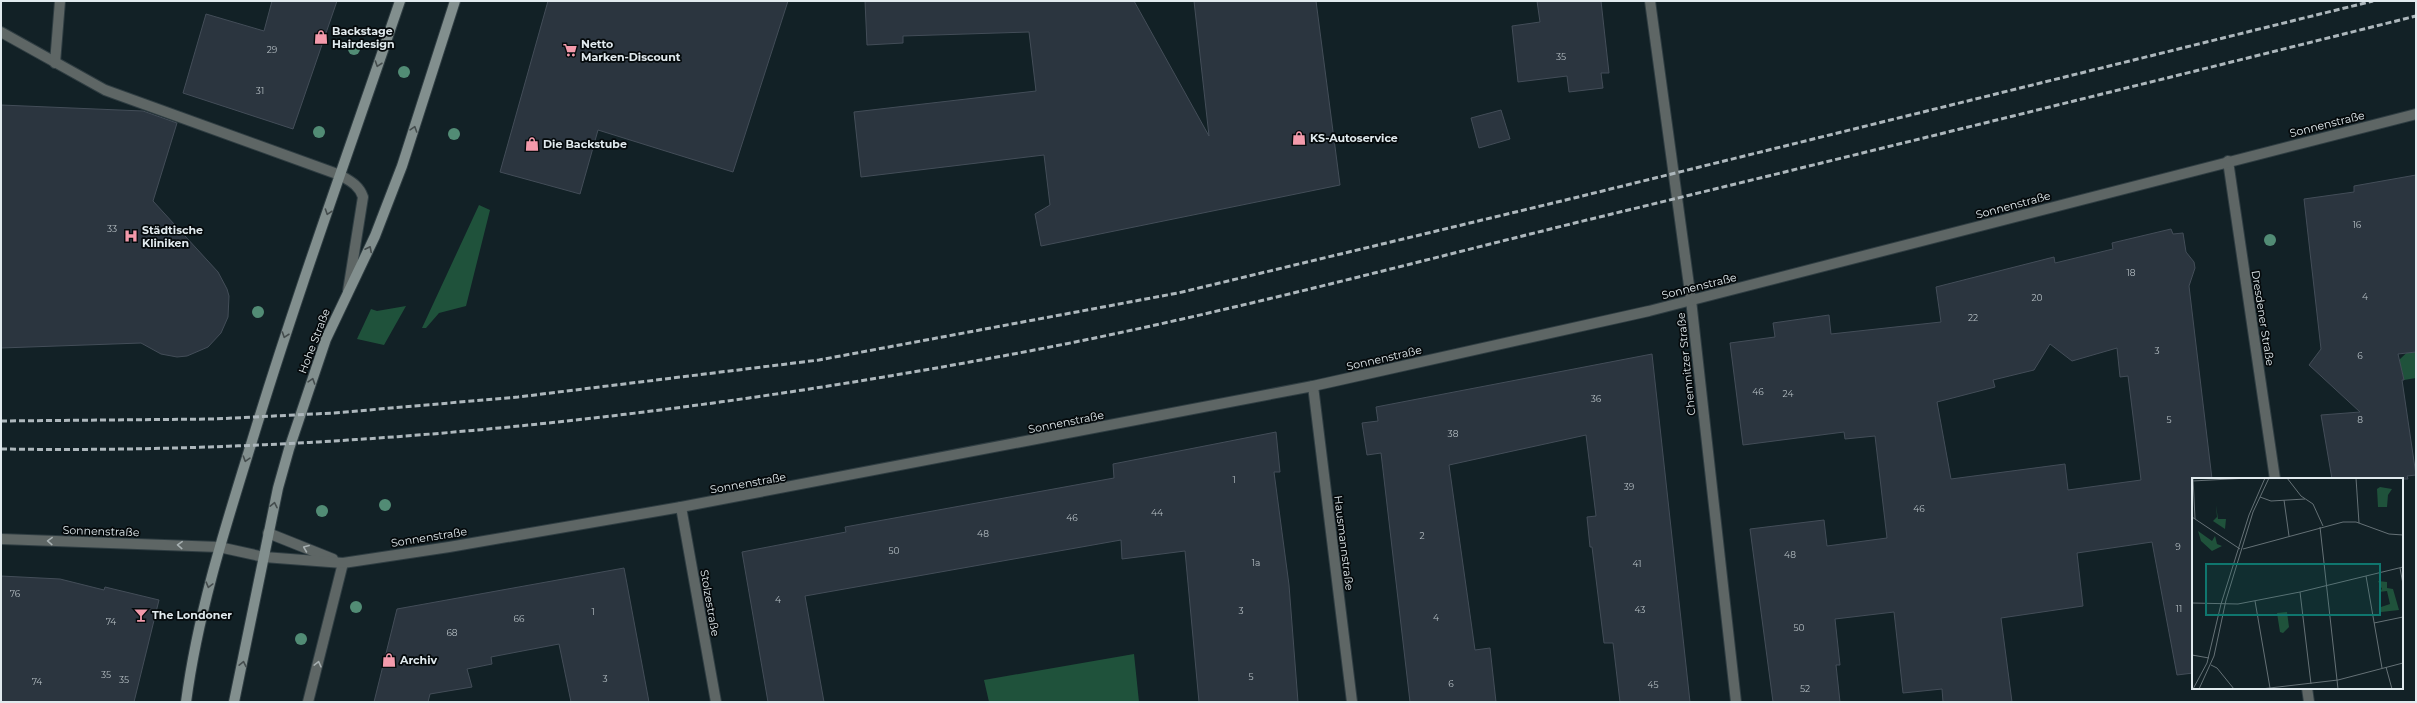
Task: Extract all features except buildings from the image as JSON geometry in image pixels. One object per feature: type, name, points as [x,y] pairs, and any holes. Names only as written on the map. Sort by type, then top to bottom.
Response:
[{"type":"main road","points":[[186,702],[197,637],[219,547],[277,360],[400,1]]},
{"type":"main road","name":"Hohe Straße","points":[[234,702],[268,533],[289,449],[326,339],[375,236],[399,173],[455,1]]},
{"type":"street","points":[[55,64],[60,1]]},
{"type":"street","name":"Chemnitzer Straße","points":[[1650,1],[1691,300],[1736,702]]},
{"type":"street","points":[[1,32],[55,64],[105,90],[340,175],[357,186],[363,197],[348,291]]},
{"type":"street","name":"Sonnenstraße","points":[[1,540],[219,547],[264,557],[343,563],[449,547],[681,507],[1312,386],[1691,300],[2416,114]]},
{"type":"street","name":"Dresdener Straße","points":[[2228,161],[2275,478]]},
{"type":"street","name":"Hausmannstraße","points":[[1312,386],[1352,702]]},
{"type":"street","name":"Stolzestraße","points":[[681,507],[716,702]]},
{"type":"street","points":[[268,533],[343,563],[308,702]]},
{"type":"street","points":[[2307,689],[2309,702]]},
{"type":"green space","points":[[479,205],[490,210],[466,306],[439,313],[426,328],[422,328]]},
{"type":"green space","points":[[406,306],[384,345],[357,339],[371,309],[377,311]]},
{"type":"green space","points":[[2416,344],[2416,378],[2404,380],[2399,360]]},
{"type":"green space","points":[[1134,654],[1139,702],[989,702],[984,680]]},
{"type":"railway","points":[[1,421],[214,419],[334,413],[518,397],[819,360],[1178,293],[1574,198],[2373,1]]},
{"type":"railway","points":[[1,449],[126,449],[251,445],[376,438],[501,428],[750,398],[874,379],[997,357],[1146,327],[1293,293],[2416,16]]},
{"type":"place","name":"Backstage Hairdesign","points":[[321,37]]},
{"type":"place","name":"Netto Marken-Discount","points":[[570,50]]},
{"type":"place","name":"KS-Autoservice","points":[[1299,138]]},
{"type":"place","name":"Die Backstube","points":[[532,144]]},
{"type":"place","name":"Städtische Kliniken","points":[[131,236]]},
{"type":"place","name":"The Londoner","points":[[141,615]]},
{"type":"place","name":"Archiv","points":[[389,660]]}]
